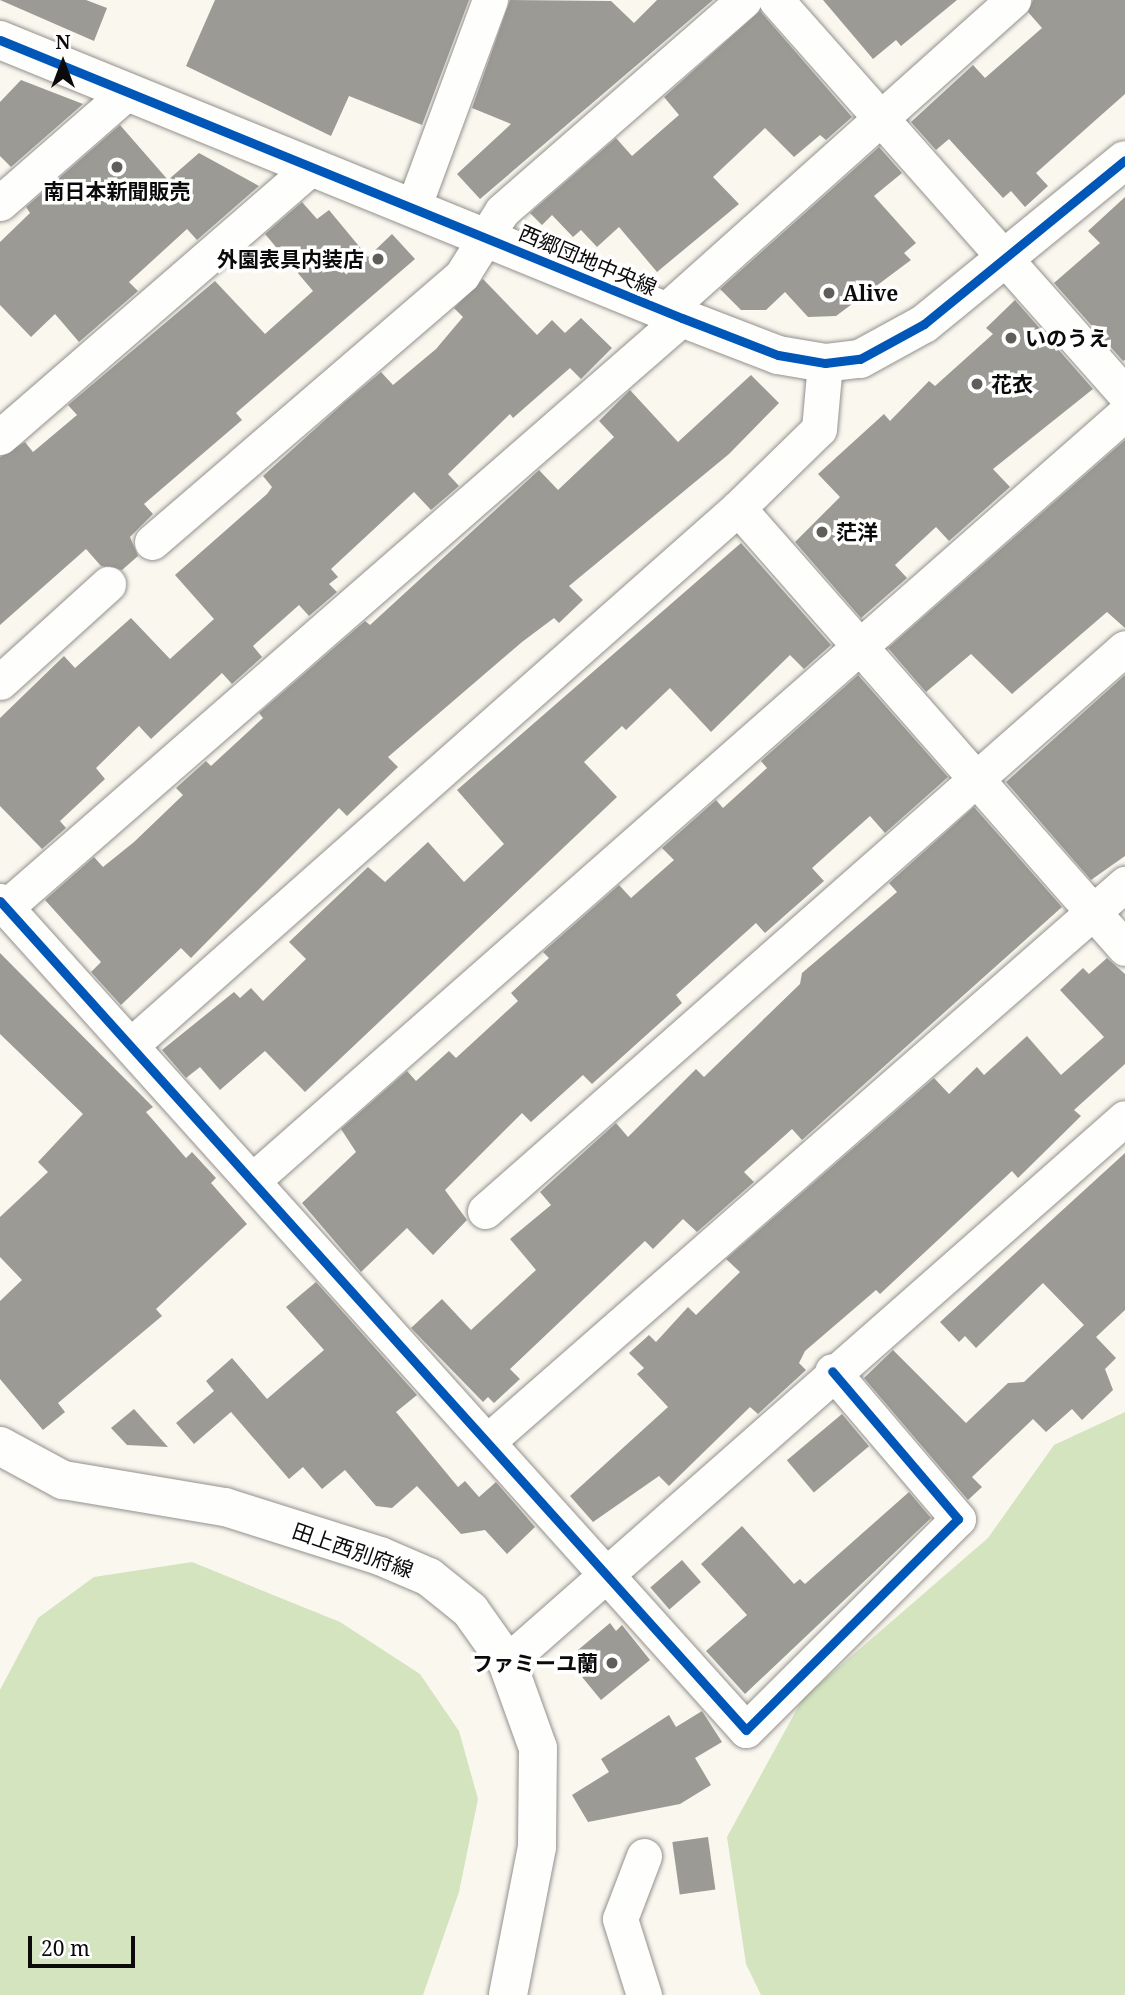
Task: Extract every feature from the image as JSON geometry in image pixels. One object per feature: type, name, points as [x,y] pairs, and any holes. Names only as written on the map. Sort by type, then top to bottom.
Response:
[{"type":"street","points":[[413,208],[490,0]]},
{"type":"street","points":[[152,542],[462,275],[502,211],[744,0]]},
{"type":"street","points":[[776,0],[1010,259],[1125,394]]},
{"type":"street","points":[[832,1371],[958,1519],[746,1730],[3,904],[673,315],[881,117],[1013,0]]},
{"type":"street","name":"西郷団地中央線","points":[[0,40],[673,315],[778,355],[825,363],[860,359],[886,346],[1010,259],[1125,160]]},
{"type":"street","points":[[0,203],[126,93]]},
{"type":"street","points":[[0,438],[312,167]]},
{"type":"street","points":[[131,1045],[738,508],[819,429],[825,363]]},
{"type":"street","points":[[253,1180],[1125,413]]},
{"type":"street","points":[[738,508],[1125,948]]},
{"type":"street","points":[[0,682],[108,584]]},
{"type":"street","points":[[485,1211],[977,781],[1125,648]]},
{"type":"street","points":[[488,1441],[1125,884]]},
{"type":"street","points":[[507,1662],[608,1575],[832,1371],[1125,1118]]},
{"type":"street","name":"田上西別府線","points":[[0,1446],[63,1480],[225,1507],[392,1561],[429,1577],[470,1610],[507,1662],[538,1748],[537,1847],[508,1995]]},
{"type":"street","points":[[643,1856],[620,1919],[644,1995]]},
{"type":"green space","points":[[1125,1412],[1125,1995],[761,1995],[746,1964],[727,1837],[803,1698],[988,1538],[1054,1445]]},
{"type":"green space","points":[[192,1562],[340,1622],[420,1674],[459,1731],[478,1799],[459,1892],[423,1995],[0,1995],[0,1690],[38,1618],[94,1577]]},
{"type":"building","points":[[0,0],[86,0],[107,8],[94,41]]},
{"type":"building","points":[[215,0],[469,0],[422,125],[349,96],[331,136],[186,66]]},
{"type":"building","points":[[510,0],[611,1],[634,23],[657,0],[713,0],[480,199],[457,174],[511,124],[472,108]]},
{"type":"building","points":[[823,0],[957,0],[901,46],[896,40],[873,59]]},
{"type":"building","points":[[1033,0],[1125,0],[1125,94],[1036,173],[1048,186],[1025,207],[1011,191],[1003,198],[949,139],[936,150],[911,122],[973,65],[985,78],[1042,28],[1028,12]]},
{"type":"building","points":[[760,11],[852,117],[826,140],[820,135],[794,157],[765,128],[713,177],[739,204],[657,272],[619,227],[597,247],[581,230],[573,237],[552,215],[542,225],[530,213],[616,138],[632,156],[679,115],[664,97]]},
{"type":"building","points":[[21,80],[83,104],[11,167],[0,156],[0,102]]},
{"type":"building","points":[[120,125],[168,180],[199,153],[259,186],[197,240],[187,229],[129,282],[138,291],[79,342],[55,314],[31,337],[0,305],[0,242],[30,213],[26,207]]},
{"type":"building","points":[[879,147],[902,173],[874,196],[916,243],[904,253],[911,260],[836,316],[808,317],[785,292],[766,310],[741,310],[720,289]]},
{"type":"building","points":[[1125,197],[1123,361],[1054,283],[1100,243],[1088,231]]},
{"type":"building","points":[[302,202],[317,219],[329,210],[368,257],[392,234],[415,259],[236,413],[242,420],[144,504],[153,514],[130,537],[138,556],[122,570],[101,566],[86,549],[0,625],[0,457],[25,442],[33,452],[77,415],[68,405],[215,281],[265,334],[313,291],[265,234]]},
{"type":"building","points":[[483,279],[537,335],[552,320],[565,333],[581,318],[612,348],[581,379],[570,368],[513,418],[510,414],[448,474],[459,486],[431,510],[414,492],[331,569],[338,577],[329,584],[337,592],[309,616],[299,605],[253,646],[262,657],[232,684],[222,673],[151,739],[139,726],[96,768],[105,779],[60,821],[66,828],[42,849],[0,806],[0,718],[64,656],[75,668],[131,618],[170,659],[214,619],[175,575],[267,494],[272,487],[263,476],[345,402],[381,372],[393,385],[436,349],[463,317],[454,308]]},
{"type":"building","points":[[1015,300],[1093,389],[993,469],[1010,487],[949,541],[936,527],[895,565],[907,578],[861,618],[795,542],[840,497],[818,474],[884,414],[890,421],[929,381],[935,386],[993,334],[986,328]]},
{"type":"building","points":[[751,375],[779,403],[729,454],[569,586],[583,600],[559,623],[554,618],[522,642],[388,757],[398,767],[347,816],[339,808],[191,958],[181,948],[121,1005],[91,972],[101,962],[45,900],[94,857],[103,867],[134,842],[183,795],[176,788],[206,761],[211,766],[263,718],[259,713],[365,621],[370,625],[539,470],[558,490],[614,437],[599,421],[630,390],[678,442]]},
{"type":"building","points":[[1125,440],[1125,628],[1107,612],[1012,694],[971,654],[926,692],[888,648]]},
{"type":"building","points":[[741,543],[831,645],[804,669],[790,655],[711,732],[670,688],[626,730],[622,726],[584,762],[617,797],[305,1092],[265,1051],[220,1090],[200,1067],[186,1078],[162,1050],[234,992],[240,998],[251,988],[263,1001],[306,959],[289,942],[368,867],[385,882],[428,842],[464,882],[504,844],[457,790]]},
{"type":"building","points":[[858,675],[948,777],[885,833],[870,816],[812,868],[824,881],[765,933],[756,923],[676,995],[682,1003],[592,1084],[583,1075],[531,1122],[522,1113],[445,1190],[467,1220],[433,1255],[407,1228],[361,1272],[302,1203],[356,1152],[341,1129],[407,1071],[416,1081],[449,1051],[456,1058],[518,1001],[511,993],[549,958],[543,952],[619,885],[631,898],[674,860],[662,848],[716,800],[723,808],[767,768],[761,761]]},
{"type":"building","points":[[1125,675],[1125,856],[1091,880],[1006,782]]},
{"type":"building","points":[[974,807],[1062,907],[802,1140],[792,1129],[744,1172],[754,1182],[697,1232],[683,1219],[653,1249],[645,1241],[510,1369],[520,1379],[494,1403],[488,1397],[483,1402],[411,1328],[442,1299],[471,1330],[536,1270],[510,1239],[551,1205],[540,1192],[616,1123],[628,1137],[696,1069],[704,1077],[800,984],[802,973],[897,892],[889,883]]},
{"type":"building","points":[[0,953],[153,1107],[146,1112],[186,1158],[192,1152],[216,1178],[211,1183],[247,1224],[156,1309],[162,1316],[58,1403],[65,1412],[43,1430],[0,1379],[0,1301],[22,1280],[0,1257],[0,1217],[48,1172],[38,1162],[83,1114],[0,1034]]},
{"type":"building","points":[[1107,958],[1125,974],[1125,1064],[1074,1110],[1081,1116],[1018,1178],[1012,1171],[880,1294],[876,1290],[805,1351],[799,1363],[806,1370],[758,1414],[750,1407],[669,1486],[659,1476],[593,1522],[570,1496],[668,1407],[637,1374],[644,1368],[629,1353],[649,1335],[656,1342],[688,1307],[696,1315],[740,1272],[726,1259],[934,1078],[949,1094],[977,1067],[984,1075],[1027,1036],[1061,1075],[1104,1037],[1060,990],[1083,968],[1089,974]]},
{"type":"building","points":[[1125,1153],[1125,1310],[1096,1337],[1116,1358],[1105,1369],[1113,1390],[1082,1420],[1072,1409],[1046,1432],[1033,1419],[972,1477],[982,1487],[968,1500],[864,1378],[893,1350],[966,1423],[1008,1383],[1024,1382],[1084,1325],[1043,1283],[976,1348],[965,1336],[959,1342],[940,1322]]},
{"type":"building","points":[[316,1282],[417,1395],[396,1412],[458,1487],[465,1481],[479,1497],[496,1482],[535,1527],[507,1554],[485,1530],[461,1534],[417,1486],[392,1508],[376,1506],[345,1470],[322,1489],[303,1467],[289,1479],[231,1412],[194,1444],[176,1423],[214,1391],[206,1381],[232,1358],[267,1399],[324,1350],[286,1307]]},
{"type":"building","points":[[134,1409],[168,1447],[127,1445],[111,1428]]},
{"type":"building","points":[[842,1414],[869,1446],[814,1492],[787,1460]]},
{"type":"building","points":[[909,1492],[931,1518],[745,1694],[706,1651],[747,1615],[701,1564],[742,1526],[794,1584],[800,1579],[805,1584]]},
{"type":"building","points":[[682,1560],[701,1582],[669,1609],[650,1588]]},
{"type":"building","name":"ファミーユ蘭","points":[[610,1623],[616,1631],[622,1625],[650,1660],[601,1700],[573,1666],[583,1657],[578,1650]]},
{"type":"building","points":[[702,1711],[722,1742],[695,1758],[711,1785],[680,1804],[588,1822],[572,1795],[609,1772],[601,1759],[669,1715],[676,1727]]},
{"type":"building","points":[[708,1837],[715,1889],[680,1894],[672,1842]]},
{"type":"cycle path","points":[[0,40],[682,318],[778,355],[825,363],[860,359],[924,324],[1125,160]]},
{"type":"cycle path","points":[[0,901],[746,1730],[958,1519],[832,1371]]},
{"type":"place","name":"南日本新聞販売","points":[[117,167]]},
{"type":"place","name":"外園表具内装店","points":[[378,259]]},
{"type":"place","name":"Alive","points":[[829,293]]},
{"type":"place","name":"いのうえ","points":[[1011,338]]},
{"type":"place","name":"花衣","points":[[977,384]]},
{"type":"place","name":"茫洋","points":[[822,532]]},
{"type":"place","name":"ファミーユ蘭","points":[[612,1663]]}]
